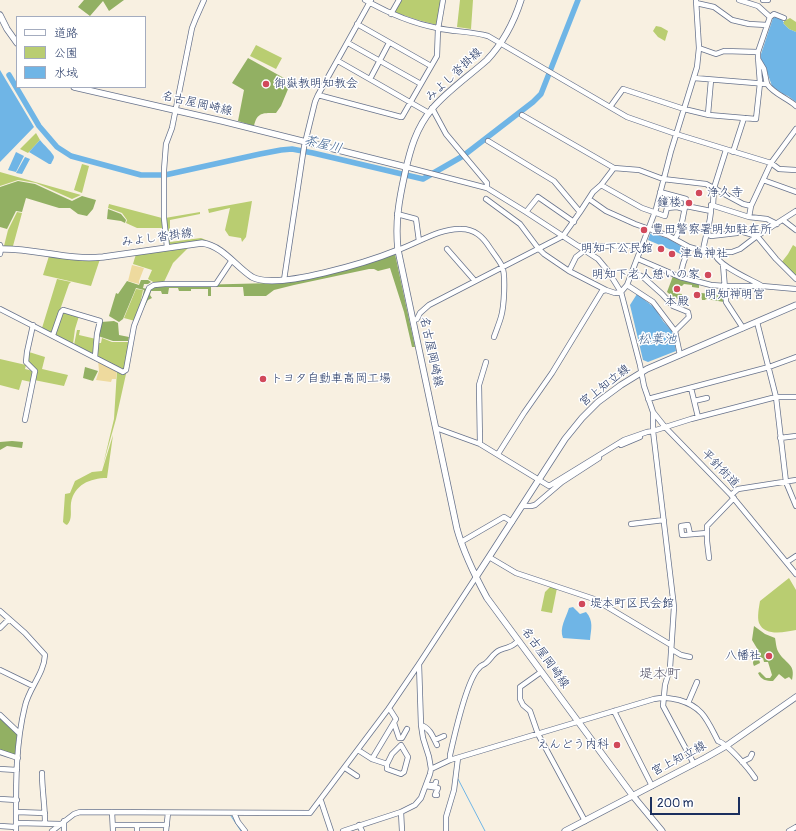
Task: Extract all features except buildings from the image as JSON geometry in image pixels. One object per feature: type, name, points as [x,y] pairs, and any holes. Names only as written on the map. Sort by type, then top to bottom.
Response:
[{"type":"main road","name":"みよし沓掛線","points":[[405,169],[414,138],[431,111],[487,60],[501,43],[516,16],[521,0]]},
{"type":"main road","points":[[0,15],[7,29],[16,42]]},
{"type":"main road","name":"名古屋岡崎線","points":[[78,88],[405,169],[397,214],[398,250],[414,320],[453,513],[461,542],[476,577],[488,598],[518,641],[633,796],[662,831]]},
{"type":"main road","name":"みよし沓掛線","points":[[0,249],[20,249],[76,258],[87,258],[168,247],[207,244],[219,250],[254,277],[271,281],[336,270],[398,250]]},
{"type":"main road","name":"宮上知立線","points":[[476,577],[565,439],[582,418],[598,402],[642,372],[680,354],[796,305]]},
{"type":"main road","name":"宮上知立線","points":[[565,831],[726,746],[796,697]]},
{"type":"main road","name":"名古屋岡崎線","points":[[653,821],[658,831]]},
{"type":"street","points":[[168,247],[164,218],[164,170],[166,144],[176,111],[192,28],[204,0]]},
{"type":"street","points":[[391,14],[399,0]]},
{"type":"street","points":[[318,95],[401,117],[411,102],[437,53],[438,28],[443,0]]},
{"type":"street","points":[[739,0],[759,7],[770,17]]},
{"type":"street","points":[[751,4],[758,0],[759,7]]},
{"type":"street","points":[[763,0],[768,0]]},
{"type":"street","points":[[284,280],[305,144],[318,95],[348,43],[368,1],[391,14],[417,24],[488,36],[627,117],[726,150],[771,163],[779,169],[796,170]]},
{"type":"street","points":[[486,199],[520,224],[538,248],[569,271],[606,290],[621,292],[628,285],[655,213],[663,179],[697,67],[700,48],[696,1],[714,8],[732,20],[749,24],[767,25]]},
{"type":"street","points":[[610,107],[623,89],[684,109],[708,114],[756,119],[760,83],[758,55],[770,17],[774,14],[784,18]]},
{"type":"street","points":[[357,24],[431,66]]},
{"type":"street","points":[[348,43],[421,84]]},
{"type":"street","points":[[370,79],[389,43]]},
{"type":"street","points":[[700,48],[716,54],[724,51],[758,55]]},
{"type":"street","points":[[758,55],[764,69],[767,84],[775,92],[788,99],[796,106]]},
{"type":"street","points":[[338,61],[411,102],[431,111],[446,134],[486,183],[487,188],[405,169]]},
{"type":"street","points":[[694,78],[767,84]]},
{"type":"street","points":[[708,114],[711,80]]},
{"type":"street","points":[[522,115],[614,168],[639,170],[663,179],[706,184],[743,204],[751,206]]},
{"type":"street","points":[[733,152],[744,118]]},
{"type":"street","points":[[749,217],[751,206],[771,163],[794,137],[796,129]]},
{"type":"street","points":[[488,141],[554,181],[580,212]]},
{"type":"street","points":[[702,251],[712,211],[711,205],[713,205],[714,188],[726,150]]},
{"type":"street","points":[[414,320],[429,305],[563,236],[574,222],[593,192],[601,185],[614,168]]},
{"type":"street","points":[[763,180],[796,192]]},
{"type":"street","points":[[601,185],[628,200],[655,213],[665,216],[667,208],[685,207],[712,211]]},
{"type":"street","name":"平針街道","points":[[487,188],[585,250],[598,259],[608,270],[621,292],[648,399],[653,412],[665,427],[732,496],[788,562],[796,574]]},
{"type":"street","points":[[660,192],[686,199],[681,227],[674,239]]},
{"type":"street","points":[[526,212],[538,197],[574,222]]},
{"type":"street","points":[[589,199],[606,212],[649,228],[689,247],[702,251],[714,252],[736,251],[796,211]]},
{"type":"street","points":[[713,205],[749,217],[767,219],[777,224]]},
{"type":"street","points":[[397,214],[416,219],[419,241]]},
{"type":"street","points":[[783,220],[796,230]]},
{"type":"street","points":[[398,250],[454,229],[463,228],[472,230],[485,241],[502,267],[504,284],[502,312],[494,337]]},
{"type":"street","points":[[706,234],[711,236],[737,233],[740,230],[757,236],[776,259],[796,279]]},
{"type":"street","points":[[579,246],[643,246]]},
{"type":"street","points":[[680,277],[689,247]]},
{"type":"street","points":[[447,249],[476,280]]},
{"type":"street","points":[[569,271],[576,257],[585,250]]},
{"type":"street","points":[[714,252],[715,257],[723,264],[762,286]]},
{"type":"street","points":[[638,259],[680,277],[694,281],[725,286],[762,286],[796,289]]},
{"type":"street","points":[[0,308],[123,372],[126,370],[134,326],[149,288],[159,284],[216,284],[232,260]]},
{"type":"street","points":[[723,264],[726,302],[743,328]]},
{"type":"street","points":[[633,272],[643,277],[673,306],[688,312],[689,317],[675,331]]},
{"type":"street","points":[[628,285],[653,302],[675,331],[680,354]]},
{"type":"street","points":[[498,454],[552,373],[602,291],[606,290]]},
{"type":"street","points":[[53,335],[63,310],[100,321],[95,357]]},
{"type":"street","points":[[757,322],[776,397],[786,482],[796,506]]},
{"type":"street","points":[[25,420],[35,372],[26,362],[33,325]]},
{"type":"street","points":[[648,399],[769,367],[796,357]]},
{"type":"street","points":[[480,444],[479,385],[486,362]]},
{"type":"street","points":[[691,388],[698,417]]},
{"type":"street","points":[[522,506],[531,506],[542,500],[562,482],[601,457],[622,444],[653,431],[698,417],[776,397],[796,397]]},
{"type":"street","points":[[694,401],[707,398]]},
{"type":"street","points":[[653,412],[653,431],[674,607],[670,668],[662,702],[664,710],[694,764]]},
{"type":"street","points":[[436,428],[480,444],[549,486],[624,440],[653,431]]},
{"type":"street","points":[[780,438],[796,436]]},
{"type":"street","points":[[709,558],[707,526],[738,489],[796,480]]},
{"type":"street","points":[[461,542],[504,517],[512,522]]},
{"type":"street","points":[[631,524],[664,520]]},
{"type":"street","points":[[690,534],[707,533]]},
{"type":"street","points":[[788,562],[796,556]]},
{"type":"street","points":[[489,557],[516,573],[594,599],[671,647],[681,655],[690,657]]},
{"type":"street","points":[[52,831],[77,812],[310,814],[389,708],[476,577]]},
{"type":"street","points":[[0,610],[25,633],[44,655],[44,666],[32,686],[25,703],[19,733],[16,827]]},
{"type":"street","points":[[0,628],[9,619]]},
{"type":"street","points":[[450,760],[462,709],[474,673],[494,654],[500,650],[511,647],[518,641]]},
{"type":"street","points":[[343,831],[401,812],[415,805],[421,798],[431,769],[421,725],[419,664]]},
{"type":"street","points":[[0,670],[32,686]]},
{"type":"street","points":[[541,672],[520,687],[520,699],[523,705],[530,711],[538,734],[585,821]]},
{"type":"street","points":[[688,703],[697,682]]},
{"type":"street","points":[[431,769],[450,760],[664,697],[688,703],[702,713],[718,741],[726,746],[755,778]]},
{"type":"street","points":[[372,759],[394,722],[395,716],[389,708]]},
{"type":"street","points":[[614,711],[652,786]]},
{"type":"street","points":[[0,715],[19,733]]},
{"type":"street","points":[[394,722],[399,738],[402,738],[407,729]]},
{"type":"street","points":[[421,725],[425,726],[436,743],[444,736]]},
{"type":"street","points":[[401,745],[408,757],[404,772],[401,774],[387,769],[387,764],[392,754],[401,745]]},
{"type":"street","points":[[358,750],[372,759],[387,764]]},
{"type":"street","points":[[0,752],[18,758]]},
{"type":"street","points":[[742,762],[750,758],[752,754]]},
{"type":"street","points":[[446,831],[446,817],[454,790],[458,758]]},
{"type":"street","points":[[345,768],[357,776]]},
{"type":"street","points":[[0,769],[17,770]]},
{"type":"street","points":[[42,773],[45,823]]},
{"type":"street","points":[[426,785],[433,786],[436,782]]},
{"type":"street","points":[[426,785],[438,788],[435,795],[437,795]]},
{"type":"street","points":[[0,799],[17,800]]},
{"type":"street","points":[[321,801],[331,831]]},
{"type":"street","points":[[17,812],[45,812]]},
{"type":"street","points":[[112,812],[113,831]]},
{"type":"street","points":[[401,812],[402,831]]},
{"type":"street","points":[[166,831],[168,813]]},
{"type":"street","points":[[234,813],[238,822],[245,831]]},
{"type":"street","points":[[0,826],[16,827],[45,823],[63,823]]},
{"type":"street","points":[[63,823],[64,831]]},
{"type":"street","points":[[113,825],[167,825]]},
{"type":"street","points":[[137,825],[137,831]]},
{"type":"street","points":[[359,826],[362,831]]},
{"type":"street","points":[[789,831],[796,827]]},
{"type":"green space","points":[[84,0],[124,0],[109,11],[103,1],[90,16],[78,7]]},
{"type":"green space","points":[[401,0],[442,0],[437,25],[394,12]]},
{"type":"green space","points":[[460,0],[473,0],[471,29],[457,27]]},
{"type":"green space","points":[[790,18],[796,22],[796,32],[789,29],[783,23]]},
{"type":"green space","points":[[656,26],[668,31],[665,41],[658,37],[653,31]]},
{"type":"green space","points":[[256,45],[282,58],[276,69],[250,56]]},
{"type":"green space","points":[[248,58],[291,82],[281,106],[276,113],[261,114],[255,121],[254,126],[238,121],[244,90],[232,83]]},
{"type":"green space","points":[[36,133],[40,140],[28,153],[20,149]]},
{"type":"green space","points":[[82,164],[89,166],[82,193],[74,190]]},
{"type":"green space","points":[[0,172],[81,195],[72,199],[36,183],[18,180],[0,186]]},
{"type":"green space","points":[[18,181],[35,184],[72,201],[82,196],[96,200],[93,209],[87,216],[78,214],[70,208],[59,208],[26,198],[22,212],[16,211],[7,229],[0,227],[0,187]]},
{"type":"green space","points":[[252,201],[246,237],[242,242],[241,238],[229,236],[225,230],[230,208],[209,213],[208,209]]},
{"type":"green space","points":[[109,204],[162,218],[164,228],[137,228],[126,223],[127,220],[122,213],[108,208]]},
{"type":"green space","points":[[108,209],[121,214],[126,220],[125,223],[107,219]]},
{"type":"green space","points":[[17,212],[22,213],[13,246],[4,246],[8,230]]},
{"type":"green space","points":[[200,212],[200,214],[170,220],[170,242],[201,238],[206,240],[205,242],[169,246],[165,218]]},
{"type":"green space","points":[[793,245],[796,247],[796,278],[781,263]]},
{"type":"green space","points":[[189,247],[173,263],[164,282],[155,283],[148,279],[152,270],[133,264],[136,254]]},
{"type":"green space","points":[[394,253],[415,347],[412,347],[404,312],[390,268],[378,271],[369,269],[294,285],[274,290],[266,296],[244,296],[243,287],[211,287],[211,296],[208,296],[208,289],[179,291],[178,288],[169,288],[168,294],[162,294],[161,291],[151,291],[150,295],[152,298],[148,300],[141,313],[149,289],[154,286],[273,283]]},
{"type":"green space","points":[[49,256],[78,260],[100,259],[91,286],[43,275]]},
{"type":"green space","points":[[673,276],[699,284],[699,288],[684,284],[682,286],[674,285],[673,293],[682,294],[682,297],[680,297],[680,300],[673,297],[667,292]]},
{"type":"green space","points":[[57,279],[71,282],[52,333],[42,328]]},
{"type":"green space","points":[[141,280],[148,280],[151,282],[144,284],[143,288],[147,289],[140,308],[144,290],[136,288],[123,319],[119,322],[109,316],[116,293],[118,294],[127,281],[139,285]]},
{"type":"green space","points":[[136,289],[143,290],[135,321],[124,318]]},
{"type":"green space","points":[[701,293],[724,295],[724,302],[706,299],[702,300]]},
{"type":"green space","points":[[63,312],[79,316],[73,344],[54,334]]},
{"type":"green space","points":[[114,321],[118,323],[119,335],[129,337],[128,341],[113,341],[98,336],[101,322]]},
{"type":"green space","points":[[77,330],[80,330],[79,335],[96,339],[94,355],[74,345]]},
{"type":"green space","points":[[102,338],[112,342],[130,342],[125,369],[123,370],[97,356],[98,343],[101,343]]},
{"type":"green space","points":[[29,352],[45,357],[42,369],[68,375],[64,386],[34,380],[36,372],[28,361]]},
{"type":"green space","points":[[0,359],[26,365],[25,369],[33,371],[31,382],[22,380],[19,390],[0,385]]},
{"type":"green space","points":[[85,367],[98,371],[93,381],[83,378]]},
{"type":"green space","points":[[117,370],[126,374],[116,419],[103,465],[114,419]]},
{"type":"green space","points":[[113,435],[107,478],[95,479],[79,487],[71,503],[69,523],[67,525],[65,524],[63,522],[65,494],[70,493],[75,481],[92,472],[102,471]]},
{"type":"green space","points":[[0,442],[23,442],[22,448],[7,446],[0,450]]},
{"type":"green space","points":[[789,578],[796,590],[796,630],[786,632],[770,632],[762,627],[758,621],[760,601]]},
{"type":"green space","points":[[551,586],[557,588],[552,613],[541,611],[545,592]]},
{"type":"green space","name":"八幡社","points":[[754,626],[765,634],[775,638],[778,651],[793,671],[792,680],[789,677],[785,679],[779,674],[773,681],[768,681],[764,680],[759,675],[758,673],[760,672],[766,678],[770,678],[772,675],[768,662],[764,662],[763,658],[759,659],[760,663],[754,666],[753,664],[753,660],[758,650],[752,640]]},
{"type":"green space","points":[[0,717],[17,734],[16,755],[0,750]]},
{"type":"sand","points":[[132,265],[144,268],[139,284],[128,281]]},
{"type":"sand","points":[[98,360],[117,370],[116,379],[112,379],[111,382],[96,380],[99,371]]},
{"type":"water","points":[[773,18],[781,18],[783,23],[789,29],[796,32],[796,102],[772,86],[760,57]]},
{"type":"water","points":[[0,70],[34,127],[0,162]]},
{"type":"water","points":[[40,140],[54,156],[51,164],[29,152]]},
{"type":"water","points":[[16,152],[24,156],[16,172],[8,170]]},
{"type":"water","points":[[25,157],[30,159],[22,174],[16,173]]},
{"type":"water","points":[[652,233],[669,239],[684,248],[683,255],[648,240],[650,234]]},
{"type":"water","name":"松葉池","points":[[637,294],[655,308],[663,321],[673,332],[676,351],[648,362],[643,360],[630,305]]},
{"type":"water","points":[[573,607],[580,614],[586,612],[589,615],[591,625],[590,640],[563,638],[563,623],[569,608]]},
{"type":"waterway","name":"茶屋川","points":[[17,88],[39,126],[57,147],[71,156],[141,175],[165,175],[260,154],[292,149],[423,179],[463,156],[533,102],[541,94],[578,0]]},
{"type":"waterway","name":"茶屋川","points":[[9,75],[16,87]]},
{"type":"waterway","points":[[458,779],[485,831]]},
{"type":"waterway","points":[[231,816],[241,831]]},
{"type":"place","name":"御嶽教明知教会","points":[[266,84]]},
{"type":"place","name":"浄久寺","points":[[699,193]]},
{"type":"place","name":"鐘楼","points":[[689,203]]},
{"type":"place","name":"豊田警察署明知駐在所","points":[[644,230]]},
{"type":"place","name":"明知下公民館","points":[[661,249]]},
{"type":"place","name":"津島神社","points":[[672,254]]},
{"type":"place","name":"明知下老人憩いの家","points":[[708,275]]},
{"type":"place","name":"本殿","points":[[677,289]]},
{"type":"place","name":"明知神明宮","points":[[697,295]]},
{"type":"place","name":"トヨタ自動車高岡工場","points":[[263,379]]},
{"type":"place","name":"堤本町区民会館","points":[[582,604]]},
{"type":"place","name":"八幡社","points":[[769,656]]},
{"type":"place","name":"えんどう内科","points":[[617,745]]},
{"type":"district","name":"堤本町","points":[[660,674]]}]
